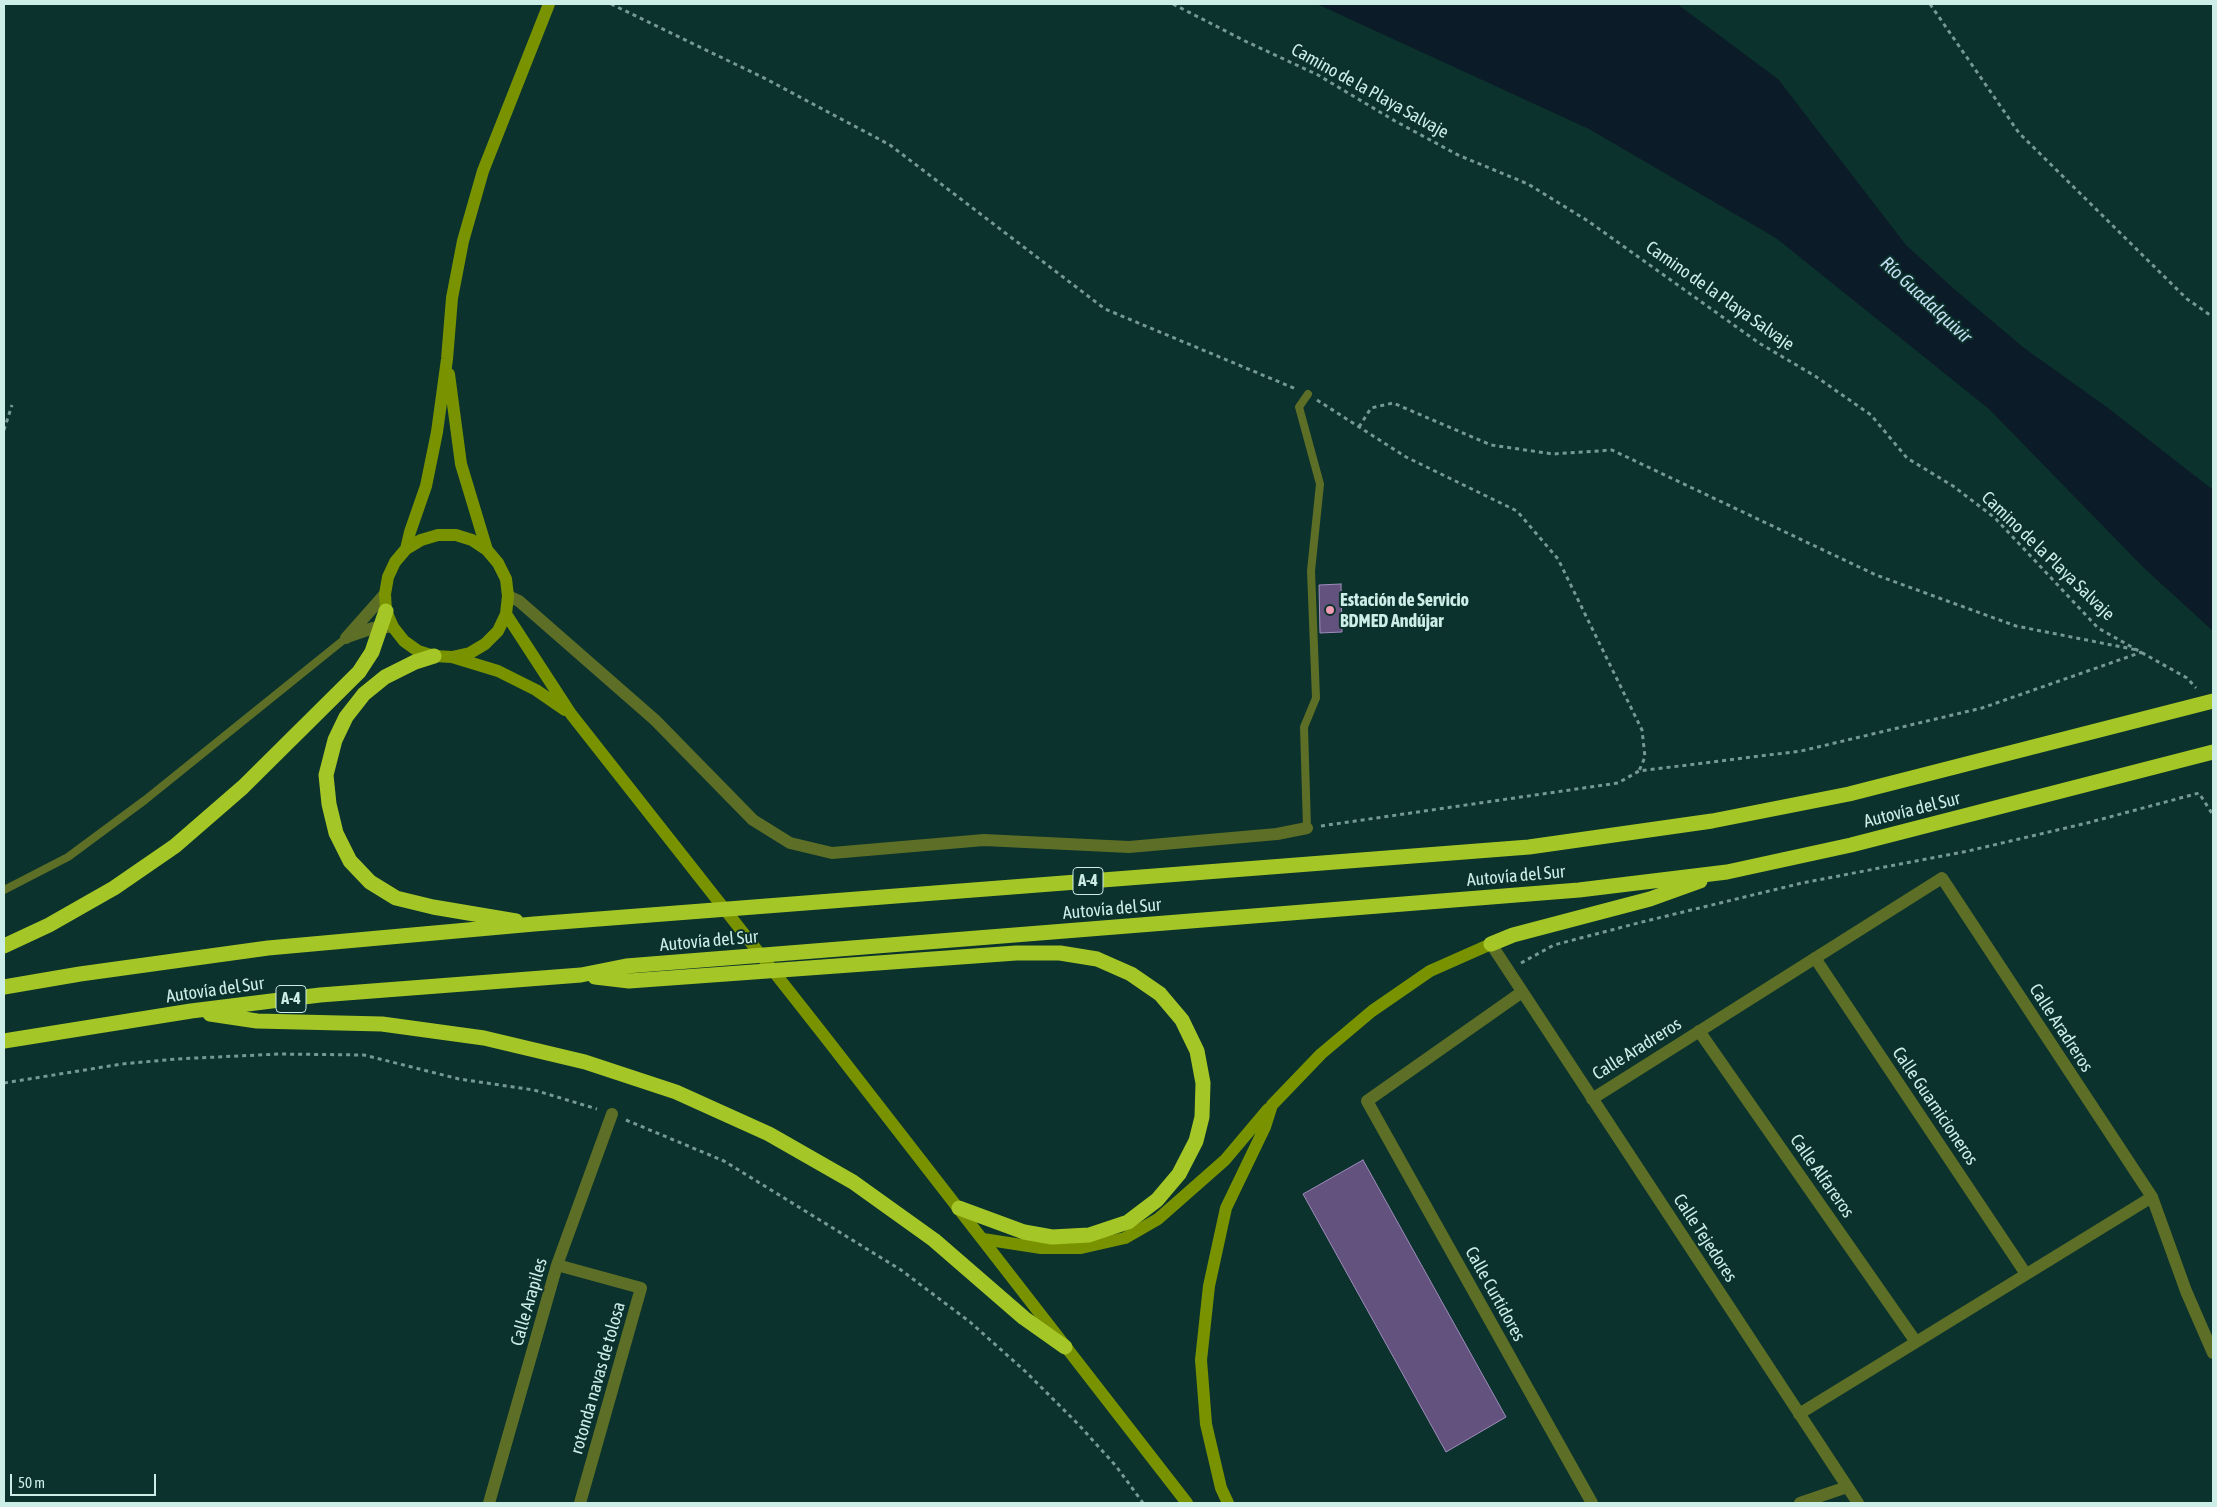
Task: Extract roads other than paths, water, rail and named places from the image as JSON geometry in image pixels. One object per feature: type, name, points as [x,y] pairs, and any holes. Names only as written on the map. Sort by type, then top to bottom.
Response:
[{"type":"highway","points":[[4,946],[49,925],[114,888],[182,840],[243,787],[360,672],[387,627],[386,611]]},
{"type":"highway","points":[[434,656],[416,662],[385,677],[364,694],[346,718],[335,740],[326,775],[329,804],[336,833],[350,861],[370,882],[396,898],[432,908],[534,924]]},
{"type":"highway","name":"Autovía del Sur","points":[[4,987],[80,974],[268,948],[534,924],[1529,847],[1712,821],[1849,794],[2213,701]]},
{"type":"highway","name":"Autovía del Sur","points":[[4,1041],[191,1011],[320,995],[581,975],[636,965],[1580,890],[1727,872],[1851,845],[2213,752]]},
{"type":"highway","points":[[1491,944],[1513,935],[1650,899],[1727,872]]},
{"type":"highway","points":[[581,975],[629,981],[1016,953],[1060,953],[1097,959],[1131,974],[1160,994],[1182,1020],[1197,1051],[1203,1083],[1202,1117],[1196,1141],[1179,1174],[1157,1200],[1128,1222],[1089,1235],[1052,1237],[1024,1232],[959,1208]]},
{"type":"highway","points":[[191,1011],[257,1021],[382,1024],[484,1038],[585,1062],[676,1092],[769,1134],[853,1182],[934,1240],[1024,1318],[1065,1347]]},
{"type":"street","points":[[406,549],[426,486],[438,432],[452,298],[463,241],[483,171],[548,6]]},
{"type":"street","points":[[447,359],[462,464],[487,550]]},
{"type":"street","points":[[386,611],[385,594],[388,577],[395,562],[406,549],[421,540],[438,535],[456,535],[472,540],[487,550],[498,563],[506,579],[508,596],[506,614],[498,630],[485,644],[470,653],[452,657]]},
{"type":"street","points":[[346,638],[385,594]]},
{"type":"street","points":[[508,596],[519,601],[656,720],[752,820],[790,843],[832,853],[984,840],[1129,847],[1277,834],[1307,828]]},
{"type":"street","points":[[506,614],[572,714],[959,1208],[1187,1503]]},
{"type":"street","points":[[346,638],[387,627],[418,651],[434,656],[452,657],[498,671],[536,690],[572,714]]},
{"type":"street","name":"Calle Aradreros","points":[[1592,1099],[1942,878],[2152,1197]]},
{"type":"street","points":[[983,1239],[1041,1248],[1081,1248],[1125,1238],[1158,1218],[1225,1160],[1272,1105],[1321,1054],[1372,1011],[1430,971],[1491,944]]},
{"type":"street","name":"Calle Tejedores","points":[[1491,944],[1858,1503]]},
{"type":"street","name":"Calle Guarnicioneros","points":[[1815,958],[2026,1274]]},
{"type":"street","name":"Calle Curtidores","points":[[1522,992],[1367,1101],[1592,1503]]},
{"type":"street","name":"Calle Alfareros","points":[[1699,1031],[1916,1342]]},
{"type":"street","points":[[1228,1503],[1221,1488],[1206,1424],[1201,1360],[1209,1286],[1226,1208],[1265,1128],[1272,1105]]},
{"type":"street","name":"Calle Arapiles","points":[[489,1503],[557,1265],[612,1114]]},
{"type":"street","points":[[1799,1414],[2152,1197],[2186,1291],[2213,1353]]},
{"type":"street","name":"rotonda navas de tolosa","points":[[557,1265],[641,1288],[580,1503]]},
{"type":"street","points":[[1800,1503],[1847,1487]]},
{"type":"lane","points":[[1307,828],[1304,727],[1316,698],[1311,570],[1320,484],[1300,407],[1308,394]]},
{"type":"lane","points":[[4,890],[68,857],[146,800],[346,638]]},
{"type":"water","name":"Río Guadalquivir","points":[[1317,4],[1677,4],[1778,79],[1906,245],[1953,288],[2024,348],[2108,408],[2213,490],[2213,631],[2144,568],[1989,409],[1776,238],[1589,129]]},
{"type":"place","name":"Estación de Servicio BDMED Andújar","points":[[1330,610]]}]
